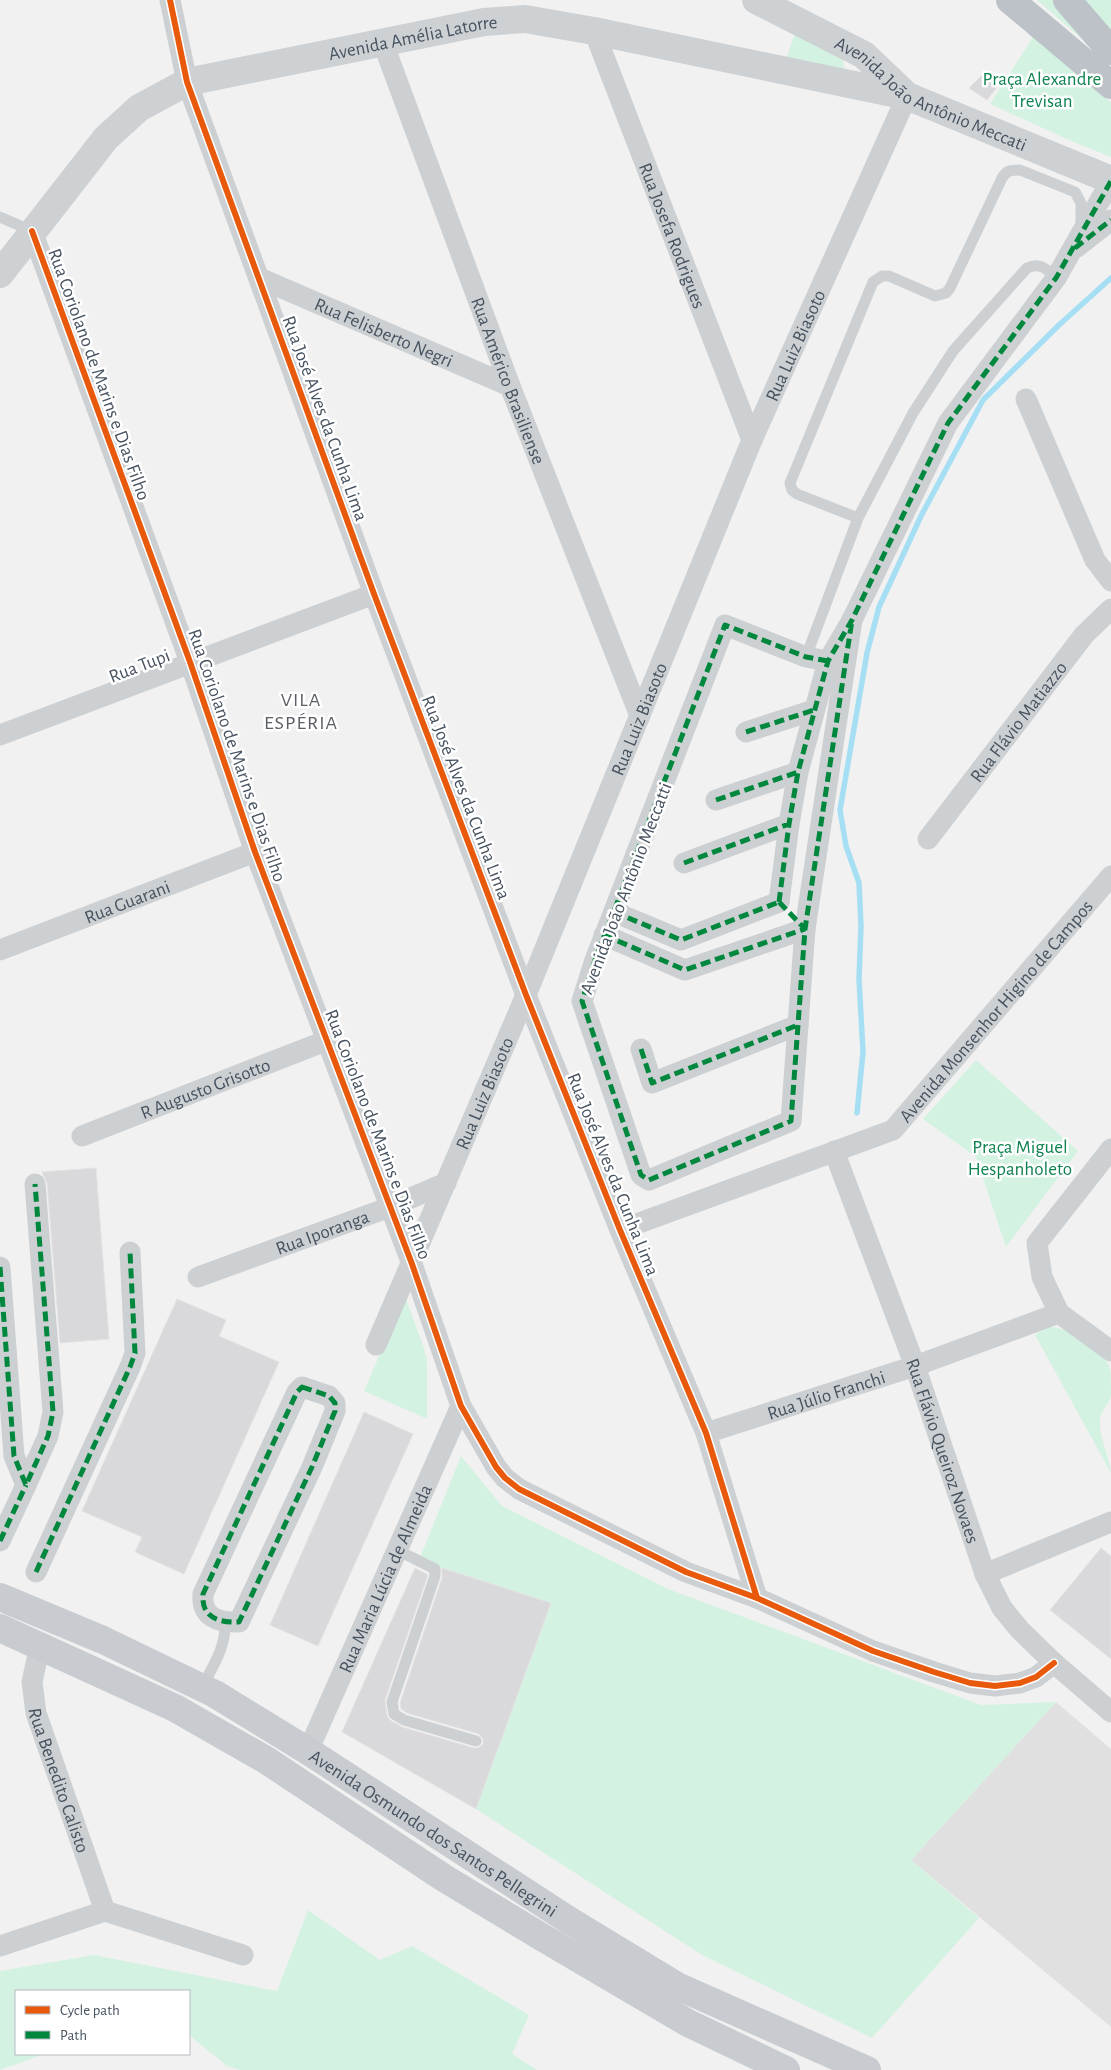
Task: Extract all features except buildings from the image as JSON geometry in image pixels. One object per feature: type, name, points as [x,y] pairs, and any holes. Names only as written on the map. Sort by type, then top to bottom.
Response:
[{"type":"highway","points":[[1010,0],[1111,85]]},
{"type":"highway","points":[[1067,0],[1111,51]]},
{"type":"main road","name":"Avenida João Antônio Meccati","points":[[756,0],[864,55],[907,96],[1111,180]]},
{"type":"main road","name":"Avenida Amélia Latorre","points":[[0,274],[106,138],[139,108],[186,82],[383,44],[484,22],[525,19],[594,31],[907,96]]},
{"type":"main road","name":"Avenida Osmundo dos Santos Pellegrini","points":[[0,1597],[104,1640],[202,1687],[308,1751],[570,1921],[678,1986],[867,2070]]},
{"type":"main road","name":"Avenida Osmundo dos Santos Pellegrini","points":[[0,1628],[175,1708],[258,1755],[444,1878],[688,2023],[786,2070]]},
{"type":"main road","points":[[444,1878],[464,1881],[483,1890],[492,1891],[500,1887],[507,1879]]},
{"type":"street","name":"Rua José Alves da Cunha Lima","points":[[170,0],[186,82],[374,594],[526,995],[620,1230],[706,1433],[757,1598]]},
{"type":"street","name":"Rua Josefa Rodrigues","points":[[594,31],[752,440]]},
{"type":"street","name":"Rua Américo Brasiliense","points":[[383,44],[510,386],[640,716]]},
{"type":"street","name":"Rua Luiz Biasoto","points":[[376,1345],[526,995],[752,440],[907,96]]},
{"type":"street","points":[[779,902],[798,772],[828,661],[852,620],[948,423],[1056,278],[1111,180]]},
{"type":"street","points":[[1076,242],[1111,220]]},
{"type":"street","name":"Rua Coriolano de Marins e Dias Filho","points":[[32,231],[190,662],[255,852],[412,1264],[461,1406],[496,1468],[519,1490],[686,1572],[757,1598],[873,1651],[970,1683],[995,1686],[1020,1683],[1036,1677],[1054,1663]]},
{"type":"street","name":"Rua Felisberto Negri","points":[[259,278],[510,386]]},
{"type":"street","points":[[1026,399],[1095,560],[1111,581]]},
{"type":"street","name":"Rua Tupi","points":[[0,735],[374,594]]},
{"type":"street","name":"Rua Flávio Matiazzo","points":[[928,839],[1084,635],[1111,609]]},
{"type":"street","name":"Avenida João Antônio Meccatti","points":[[828,661],[806,657],[725,625],[604,935],[582,1001],[641,1175],[649,1180],[791,1121],[805,929],[852,620]]},
{"type":"street","points":[[746,732],[814,710]]},
{"type":"street","points":[[716,800],[798,772]]},
{"type":"street","points":[[684,863],[789,824]]},
{"type":"street","name":"Rua Guarani","points":[[0,950],[255,852]]},
{"type":"street","name":"Avenida Monsenhor Higino de Campos","points":[[620,1230],[894,1130],[1111,876]]},
{"type":"street","points":[[604,935],[685,970],[805,929],[779,902]]},
{"type":"street","points":[[614,912],[681,940],[779,902]]},
{"type":"street","points":[[641,1049],[652,1083],[798,1025]]},
{"type":"street","name":"R Augusto Grisotto","points":[[82,1136],[328,1040]]},
{"type":"street","points":[[1111,1148],[1037,1242],[1042,1277],[1059,1313],[1111,1351]]},
{"type":"street","name":"Rua Flávio Queiroz Novaes","points":[[834,1151],[915,1366],[985,1574],[1002,1608],[1020,1630],[1054,1663],[1111,1712]]},
{"type":"street","name":"Rua Iporanga","points":[[198,1277],[390,1207],[446,1183]]},
{"type":"street","points":[[0,1541],[48,1436],[53,1412],[35,1184]]},
{"type":"street","points":[[36,1572],[135,1353],[130,1252]]},
{"type":"street","points":[[0,1268],[14,1456],[26,1485]]},
{"type":"street","name":"Rua Júlio Franchi","points":[[706,1433],[915,1366],[1059,1313]]},
{"type":"street","points":[[302,1387],[310,1388],[329,1396],[335,1403],[336,1411],[312,1467],[239,1622],[225,1623],[208,1614],[202,1605],[203,1594],[296,1392],[302,1387]]},
{"type":"street","name":"Rua Maria Lúcia de Almeida","points":[[308,1751],[461,1406]]},
{"type":"street","points":[[985,1574],[1111,1522]]},
{"type":"street","name":"Rua Benedito Calisto","points":[[40,1645],[32,1682],[36,1714],[105,1911]]},
{"type":"street","points":[[0,1946],[105,1911],[243,1956]]},
{"type":"lane","points":[[858,518],[797,494],[792,490],[790,483],[873,282],[882,276],[890,276],[935,296],[946,293],[1002,178],[1006,172],[1012,170],[1020,170],[1075,192],[1080,203],[1076,242]]},
{"type":"lane","points":[[0,217],[32,231]]},
{"type":"lane","points":[[806,657],[858,518],[913,413],[953,352],[1027,268],[1039,265],[1056,278]]},
{"type":"lane","points":[[397,1550],[435,1569],[436,1576],[392,1702],[394,1714],[404,1720],[476,1741]]},
{"type":"lane","points":[[202,1687],[224,1645],[226,1635],[225,1623]]},
{"type":"shaded area","points":[[1056,1702],[1111,1749],[1111,2027],[911,1860]]},
{"type":"green space","points":[[1037,0],[1054,0],[1103,57]]},
{"type":"green space","points":[[1077,0],[1111,0],[1111,39]]},
{"type":"green space","name":"Praça Alexandre Trevisan","points":[[1035,34],[1111,102],[1111,157],[990,104]]},
{"type":"green space","points":[[794,35],[843,54],[844,71],[786,60]]},
{"type":"green space","name":"Praça Miguel Hespanholeto","points":[[976,1060],[1078,1151],[1006,1247],[976,1157],[923,1119]]},
{"type":"green space","points":[[405,1296],[424,1348],[427,1362],[427,1419],[364,1391]]},
{"type":"green space","points":[[1048,1327],[1056,1327],[1075,1334],[1101,1354],[1110,1368],[1111,1395],[1102,1414],[1100,1427],[1111,1473],[1035,1335]]},
{"type":"green space","points":[[461,1456],[502,1506],[668,1589],[981,1705],[1056,1702],[911,1860],[979,1918],[872,2038],[702,1955],[476,1809],[551,1604],[419,1560]]},
{"type":"green space","points":[[308,1910],[380,1960],[412,1946],[529,2015],[512,2054],[537,2070],[240,2070],[227,2066],[190,2036],[190,1990],[15,1990],[15,2055],[41,2055],[0,2070],[0,1971],[94,1955],[277,1991]]},
{"type":"waterway","points":[[857,1113],[863,1052],[859,979],[861,926],[859,883],[846,846],[840,810],[867,653],[879,607],[921,516],[983,400],[1059,325],[1111,278]]},
{"type":"marked path","points":[[779,902],[798,772],[828,661],[852,620],[948,423],[1056,278],[1111,181]]},
{"type":"marked path","points":[[1075,248],[1111,220]]},
{"type":"marked path","points":[[828,661],[806,657],[725,625],[595,960],[582,1001],[641,1175],[649,1180],[791,1121],[805,929],[852,620]]},
{"type":"marked path","points":[[746,732],[814,710]]},
{"type":"marked path","points":[[716,800],[798,772]]},
{"type":"marked path","points":[[684,863],[789,824]]},
{"type":"marked path","points":[[779,902],[805,929]]},
{"type":"marked path","points":[[614,912],[681,940],[779,902]]},
{"type":"marked path","points":[[604,935],[685,970],[805,929]]},
{"type":"marked path","points":[[641,1049],[652,1083],[798,1025]]},
{"type":"marked path","points":[[0,1267],[14,1456],[26,1485],[48,1436],[53,1412],[35,1184]]},
{"type":"marked path","points":[[36,1572],[135,1353],[130,1252]]},
{"type":"marked path","points":[[302,1387],[329,1396],[335,1403],[335,1411],[312,1467],[239,1622],[218,1620],[212,1617],[205,1608],[203,1594],[297,1392],[302,1387]]},
{"type":"marked path","points":[[0,1541],[26,1485]]},
{"type":"cycle path","points":[[170,0],[187,82],[374,594],[526,995],[620,1230],[706,1433],[757,1598]]},
{"type":"cycle path","points":[[32,231],[190,662],[255,852],[412,1264],[461,1406],[496,1467],[505,1478],[519,1489],[686,1572],[757,1598],[873,1651],[970,1683],[995,1686],[1020,1683],[1036,1677],[1054,1663]]},
{"type":"district","name":"VILA ESPÉRIA","points":[[301,710]]}]
